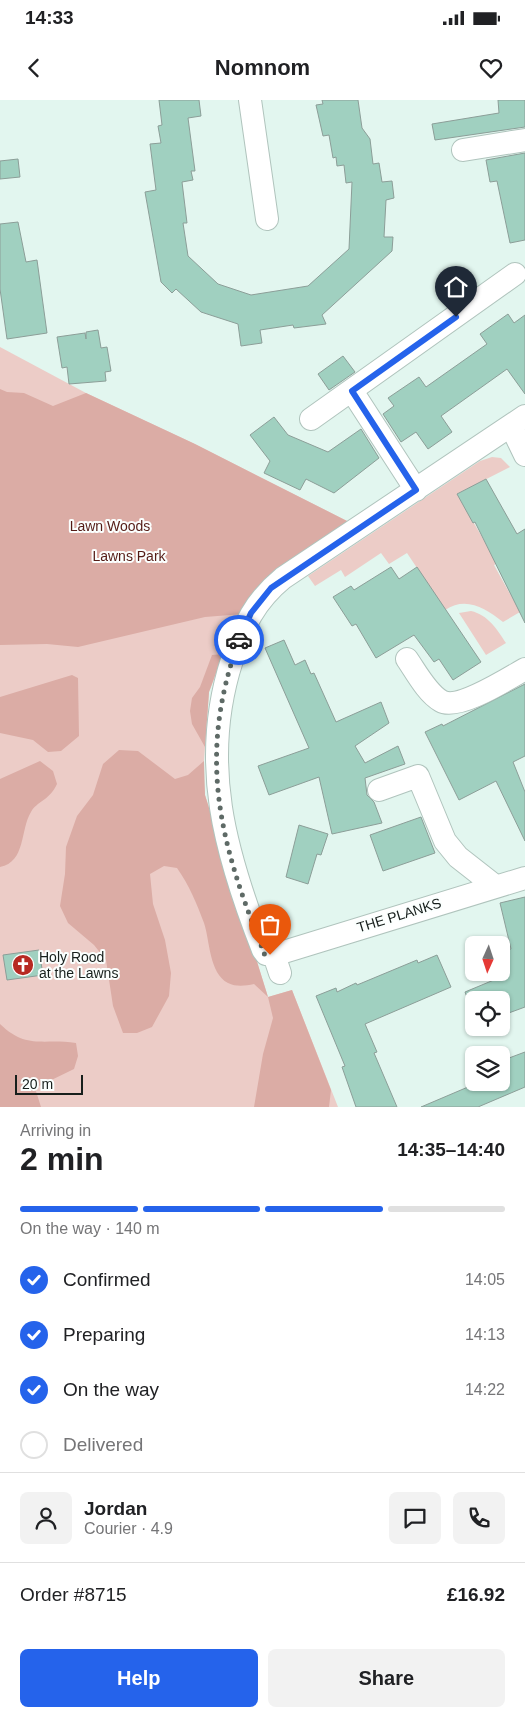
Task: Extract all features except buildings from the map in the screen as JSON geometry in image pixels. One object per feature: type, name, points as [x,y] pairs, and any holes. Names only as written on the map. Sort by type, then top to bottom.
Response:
[{"type":"street","points":[[250,100],[267,219]]},
{"type":"street","points":[[463,150],[525,140]]},
{"type":"street","points":[[311,419],[515,274]]},
{"type":"street","points":[[352,391],[416,490],[518,421],[525,455]]},
{"type":"street","name":"THE PLANKS","points":[[416,490],[271,588],[251,613],[228,671],[222,696],[216,739],[220,810],[233,864],[264,954],[277,964],[495,886],[525,878]]},
{"type":"street","points":[[408,659],[436,697],[448,704],[462,702],[525,669]]},
{"type":"street","points":[[379,790],[418,776],[444,841],[458,857],[495,886]]},
{"type":"green space","name":"Lawns Park","points":[[0,347],[86,393],[195,444],[349,522],[225,651],[209,692],[203,775],[205,795],[268,997],[292,990],[338,1107],[0,1107]]},
{"type":"green space","name":"Lawn Woods","points":[[0,389],[7,392],[24,393],[53,406],[86,393],[195,444],[349,522],[243,614],[205,617],[78,647],[47,644],[0,645]]},
{"type":"green space","points":[[492,457],[501,458],[510,467],[457,494],[489,549],[504,560],[494,565],[520,612],[503,622],[482,608],[468,604],[460,604],[445,610],[407,553],[389,564],[381,553],[345,577],[341,570],[315,586],[308,576],[480,461]]},
{"type":"green space","points":[[471,611],[487,619],[506,643],[486,655],[459,613]]},
{"type":"green space","points":[[223,654],[209,692],[205,747],[192,724],[190,711],[192,698],[200,687],[212,655]]},
{"type":"green space","points":[[72,675],[78,678],[79,736],[61,751],[48,752],[33,740],[0,733],[0,697]]},
{"type":"green space","points":[[119,750],[138,751],[175,779],[188,775],[204,761],[205,795],[268,997],[254,984],[234,985],[228,983],[217,972],[211,956],[204,923],[189,888],[177,868],[164,866],[150,874],[153,904],[165,940],[171,973],[169,996],[152,1027],[137,1033],[123,1033],[113,1006],[106,960],[94,945],[68,923],[60,906],[65,874],[66,847],[77,816],[93,795],[103,764]]},
{"type":"green space","points":[[40,761],[53,771],[57,784],[54,790],[36,805],[31,812],[14,859],[0,867],[0,779]]},
{"type":"green space","points":[[292,990],[331,1090],[329,1107],[254,1107],[263,1054],[273,1018],[268,997]]},
{"type":"green space","points":[[0,1024],[10,1032],[27,1040],[76,1043],[78,1056],[74,1069],[35,1088],[41,1107],[0,1107]]},
{"type":"way so far","points":[[239,640],[228,671],[217,722],[215,754],[218,796],[222,824],[238,880],[264,954],[270,955]]},
{"type":"place","name":"Holy Rood at the Lawns","points":[[23,965]]},
{"type":"route","points":[[239,640],[251,613],[271,588],[283,578],[416,490],[352,391],[456,317]]}]
